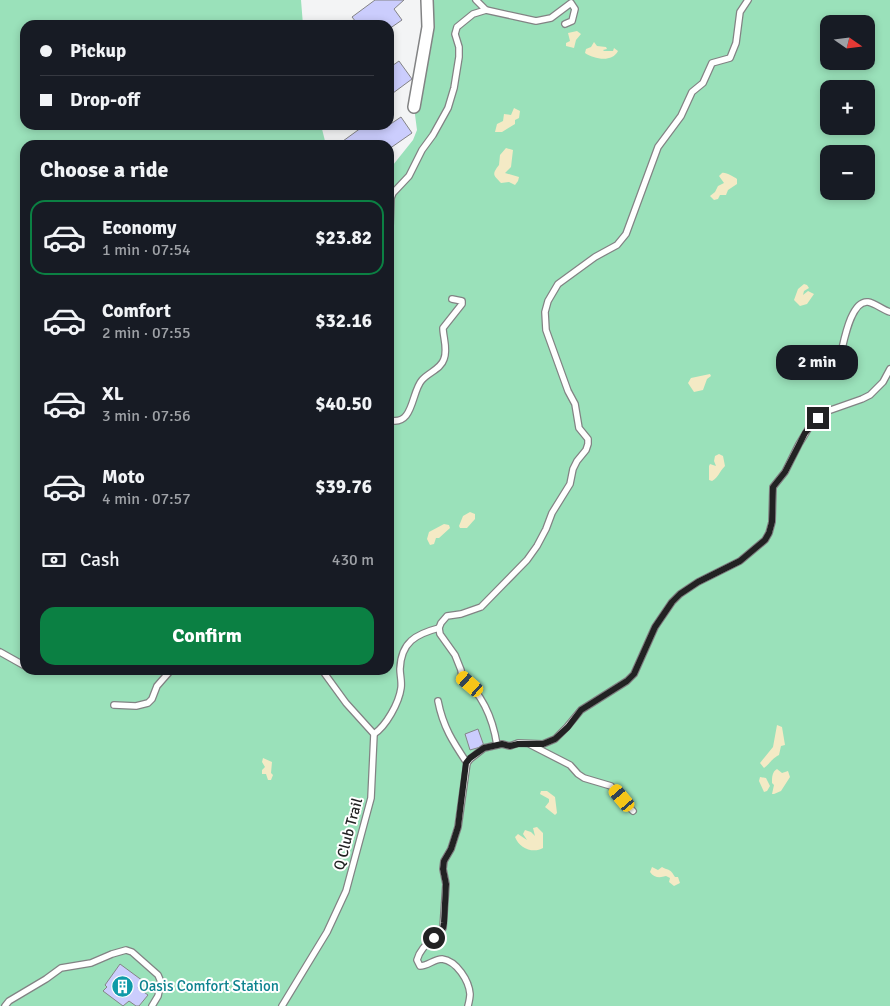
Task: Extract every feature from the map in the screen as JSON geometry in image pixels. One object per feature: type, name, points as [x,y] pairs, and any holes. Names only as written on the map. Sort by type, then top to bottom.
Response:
[{"type":"street","points":[[414,107],[428,27],[427,0]]},
{"type":"lane","points":[[476,0],[486,10]]},
{"type":"lane","points":[[497,745],[482,700],[462,677],[455,655],[442,638],[439,628],[443,619],[447,616],[461,614],[481,607],[518,570],[537,546],[552,513],[570,484],[573,469],[581,454],[586,450],[588,439],[579,428],[575,404],[568,391],[546,330],[545,312],[548,301],[558,284],[595,257],[617,245],[626,234],[658,147],[681,116],[692,92],[703,83],[712,63],[730,58],[736,43],[740,12],[748,0]]},
{"type":"lane","points":[[394,192],[409,176],[422,150],[448,108],[454,88],[459,57],[459,47],[455,34],[457,27],[473,14],[486,10],[536,21],[551,18],[571,3],[575,9],[572,21],[565,24]]},
{"type":"lane","points":[[394,420],[398,420],[406,415],[412,406],[418,386],[422,380],[443,361],[445,351],[443,328],[462,304],[462,301],[452,299]]},
{"type":"lane","points":[[841,353],[848,326],[858,306],[864,302],[870,302],[890,312]]},
{"type":"lane","points":[[468,1006],[470,994],[467,984],[457,968],[443,959],[423,966],[420,966],[417,960],[424,946],[439,934],[443,928],[446,884],[443,869],[444,861],[451,849],[458,827],[466,763],[484,748],[497,745],[543,744],[555,739],[568,727],[581,710],[627,681],[634,674],[655,627],[672,602],[688,588],[740,561],[760,545],[769,533],[772,522],[773,487],[785,472],[805,433],[826,412],[870,395],[883,382],[890,369]]},
{"type":"lane","points":[[326,675],[346,703],[374,734],[382,728],[401,689],[400,666],[404,649],[411,640],[422,632],[439,628]]},
{"type":"lane","points":[[0,652],[20,663]]},
{"type":"lane","points":[[114,705],[136,706],[148,703],[152,699],[157,686],[167,675]]},
{"type":"lane","points":[[438,701],[441,717],[456,749],[466,763]]},
{"type":"lane","name":"Q Club Trail","points":[[282,1006],[327,932],[346,892],[371,798],[374,734]]},
{"type":"lane","points":[[530,744],[570,765],[584,778],[611,786],[633,811]]},
{"type":"lane","points":[[5,1006],[9,1001],[61,968],[91,963],[126,950],[132,952],[158,974],[161,982],[158,996],[152,1006]]},
{"type":"green space","points":[[0,0],[301,0],[303,20],[20,20],[20,130],[322,130],[325,140],[20,140],[20,675],[394,675],[394,164],[413,140],[417,130],[414,107],[427,0],[890,0],[890,1006],[0,1006]]},
{"type":"sand","points":[[577,31],[581,34],[576,40],[574,48],[566,46],[566,43],[570,41],[568,33]]},
{"type":"sand","points":[[594,42],[597,46],[606,47],[607,49],[604,51],[613,51],[614,48],[618,51],[612,57],[603,59],[593,57],[585,53],[586,49],[591,47]]},
{"type":"sand","points":[[514,108],[520,111],[519,118],[515,120],[515,124],[502,132],[495,132],[497,124],[503,121],[504,114],[511,115]]},
{"type":"sand","points":[[506,148],[513,150],[511,167],[505,173],[519,177],[515,185],[509,182],[501,183],[494,175],[499,165],[500,155]]},
{"type":"sand","points":[[722,173],[737,179],[737,184],[728,190],[726,195],[720,195],[718,199],[714,200],[710,196],[718,186],[724,183],[719,176]]},
{"type":"sand","points":[[804,284],[809,288],[804,291],[803,295],[808,291],[814,294],[807,304],[800,306],[794,300],[798,289]]},
{"type":"sand","points":[[710,374],[711,376],[707,379],[703,390],[694,392],[688,383],[691,378]]},
{"type":"sand","points":[[719,454],[723,456],[725,466],[712,481],[709,480],[709,466],[710,464],[716,466],[715,456]]},
{"type":"sand","points":[[470,512],[475,514],[475,519],[467,528],[460,528],[463,516]]},
{"type":"sand","points":[[444,524],[449,525],[450,528],[439,538],[436,538],[434,544],[430,545],[427,539],[429,532]]},
{"type":"sand","points":[[777,725],[782,727],[785,745],[781,746],[779,755],[764,768],[760,763],[773,747]]},
{"type":"sand","points":[[263,758],[272,762],[271,773],[273,775],[271,780],[268,780],[266,774],[262,774],[262,770],[265,767],[262,762]]},
{"type":"sand","points":[[777,769],[782,773],[788,771],[790,777],[781,791],[772,794],[774,785],[772,783],[773,775]]},
{"type":"sand","points":[[760,777],[766,778],[770,786],[767,791],[764,792],[759,781]]},
{"type":"sand","points":[[541,791],[547,791],[555,797],[557,813],[555,815],[545,807],[549,799],[540,794]]},
{"type":"sand","points":[[537,827],[543,833],[543,848],[539,850],[527,849],[517,841],[515,837],[518,834],[527,840],[523,834],[525,830],[535,836],[533,828]]},
{"type":"sand","points":[[652,867],[658,870],[662,867],[669,870],[675,877],[678,877],[680,883],[674,886],[669,882],[670,878],[653,875],[650,872]]},
{"type":"building","points":[[375,0],[404,0],[394,9],[402,20],[394,26],[394,20],[354,20],[352,17]]},
{"type":"building","points":[[399,61],[412,79],[394,92],[394,64]]},
{"type":"building","points":[[401,117],[412,133],[394,146],[394,140],[344,140],[358,130],[394,130],[394,122]]},
{"type":"building","points":[[478,729],[484,746],[470,750],[465,734]]},
{"type":"building","name":"Oasis Comfort Station","points":[[120,964],[143,981],[138,988],[148,995],[139,1006],[129,1001],[123,1006],[103,991],[107,987],[105,985]]},
{"type":"place","name":"Oasis Comfort Station","points":[[123,986]]},
{"type":"route","points":[[434,938],[439,934],[444,923],[446,884],[443,869],[444,861],[451,849],[460,819],[466,763],[484,748],[502,744],[510,746],[518,744],[543,744],[555,739],[568,727],[581,710],[627,681],[634,674],[662,614],[672,602],[688,588],[740,561],[765,540],[772,522],[773,487],[785,472],[805,433],[818,418]]}]
